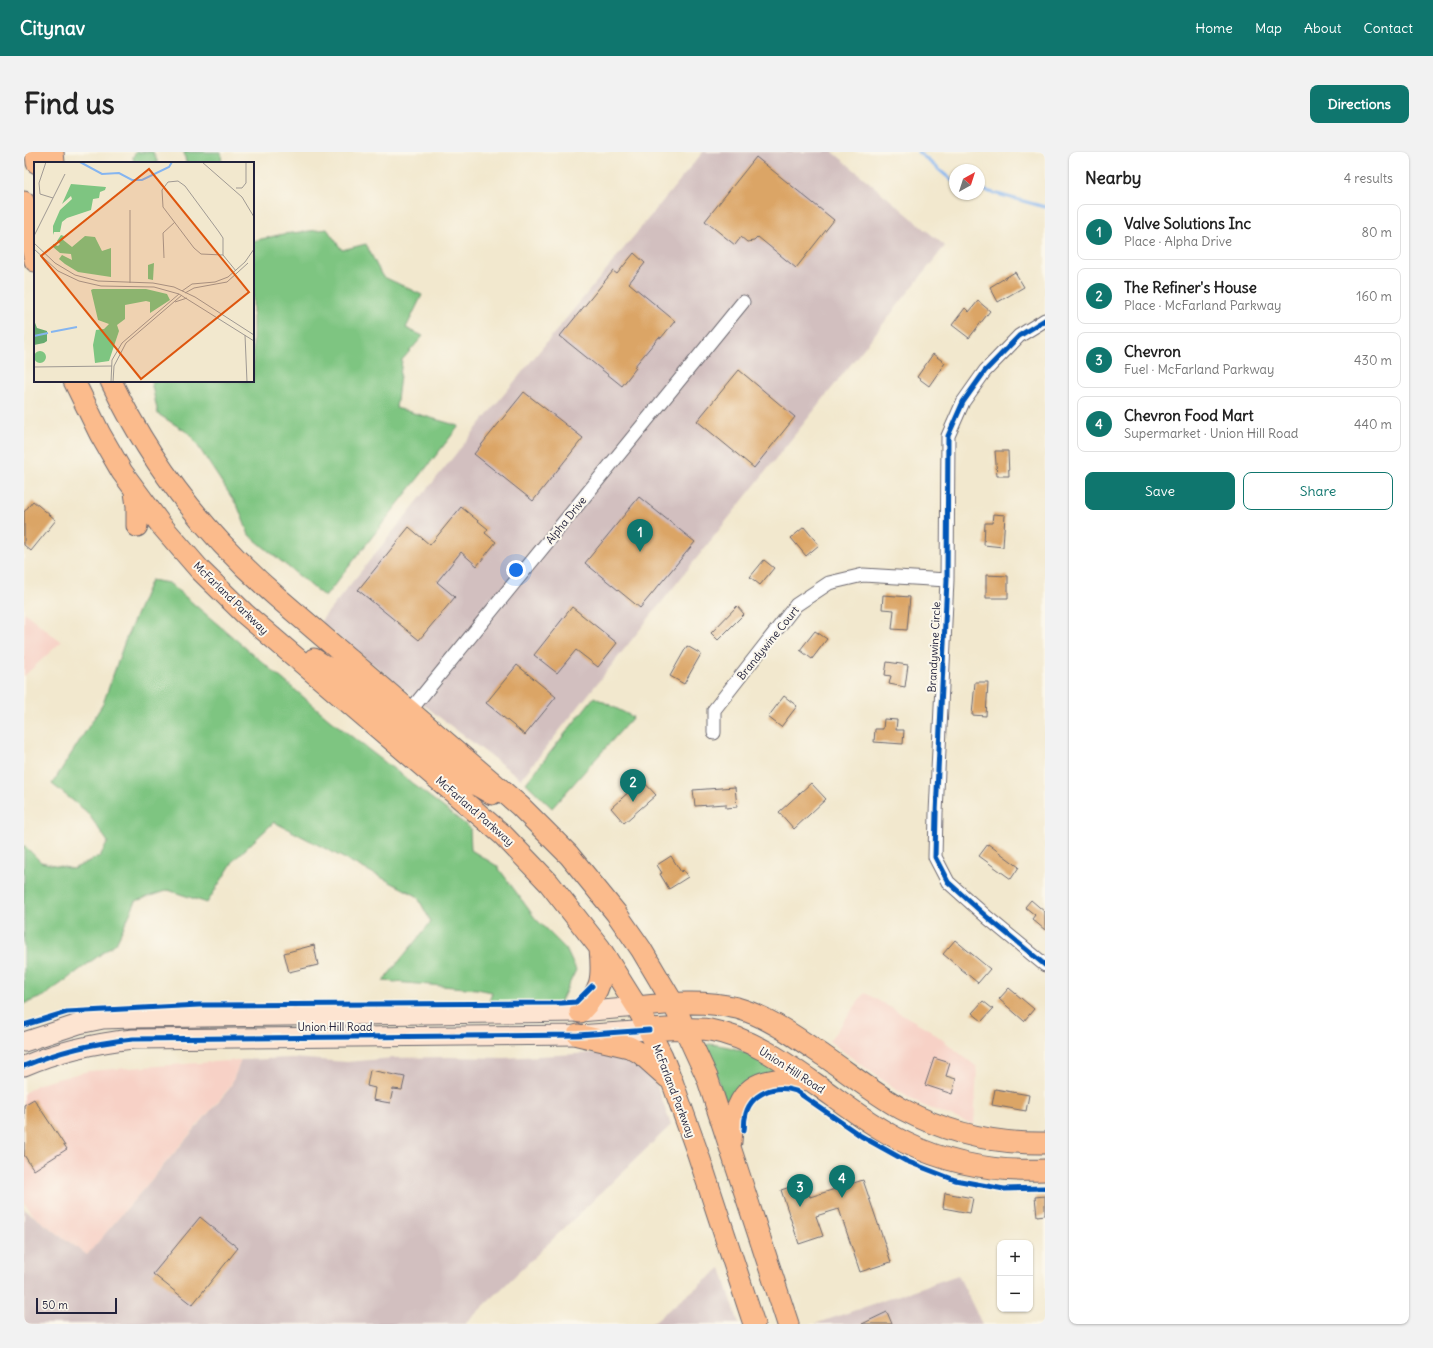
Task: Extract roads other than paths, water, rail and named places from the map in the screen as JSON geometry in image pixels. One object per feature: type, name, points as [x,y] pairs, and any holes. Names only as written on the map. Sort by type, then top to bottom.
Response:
[{"type":"main road","points":[[36,152],[37,162]]},
{"type":"main road","points":[[53,152],[54,162]]},
{"type":"main road","points":[[24,202],[34,257]]},
{"type":"main road","name":"McFarland Parkway","points":[[74,382],[107,447],[135,491],[161,525],[200,570],[230,600],[274,640],[324,665],[351,683],[400,724],[520,806],[554,839],[599,891],[641,949],[673,1003],[707,1077],[788,1324]]},
{"type":"main road","name":"McFarland Parkway","points":[[112,382],[133,424],[156,462],[187,505],[216,538],[400,724],[480,815],[521,853],[566,903],[600,948],[637,1007],[673,1084],[701,1161],[754,1324]]},
{"type":"main road","points":[[135,491],[138,506],[137,526]]},
{"type":"main road","points":[[580,1012],[597,992],[602,979],[600,948]]},
{"type":"main road","name":"Union Hill Road","points":[[637,1007],[673,1003],[720,1005],[737,1009],[755,1015],[789,1033],[901,1108],[936,1125],[984,1139],[1014,1143],[1045,1143]]},
{"type":"main road","name":"Union Hill Road","points":[[649,1030],[685,1028],[710,1030],[747,1042],[767,1052],[891,1135],[921,1150],[944,1158],[983,1167],[1042,1170]]},
{"type":"main road","points":[[578,1035],[629,1047],[650,1061],[673,1084]]},
{"type":"main road","points":[[730,1146],[732,1125],[736,1110],[749,1089],[764,1082],[779,1079],[793,1078],[810,1080]]},
{"type":"street","name":"Alpha Drive","points":[[400,724],[743,302]]},
{"type":"street","name":"Brandywine Circle","points":[[1045,320],[1019,336],[985,371],[963,402],[948,436],[947,580],[936,805],[936,857],[948,882],[988,918],[1045,965]]},
{"type":"street","name":"Brandywine Court","points":[[714,733],[714,710],[796,605],[829,583],[862,575],[947,580]]},
{"type":"street","name":"Union Hill Road","points":[[24,1042],[79,1024],[103,1019],[580,1012],[637,1007]]},
{"type":"street","name":"Union Hill Road","points":[[24,1066],[40,1059],[82,1047],[104,1042],[133,1039],[578,1035],[649,1030]]},
{"type":"waterway","points":[[918,152],[949,178]]},
{"type":"waterway","points":[[985,191],[1045,207]]},
{"type":"place","name":"Valve Solutions Inc","points":[[640,552]]},
{"type":"place","name":"The Refiner's House","points":[[633,802]]},
{"type":"place","name":"Chevron Food Mart","points":[[842,1198]]},
{"type":"place","name":"Chevron","points":[[800,1207]]}]
